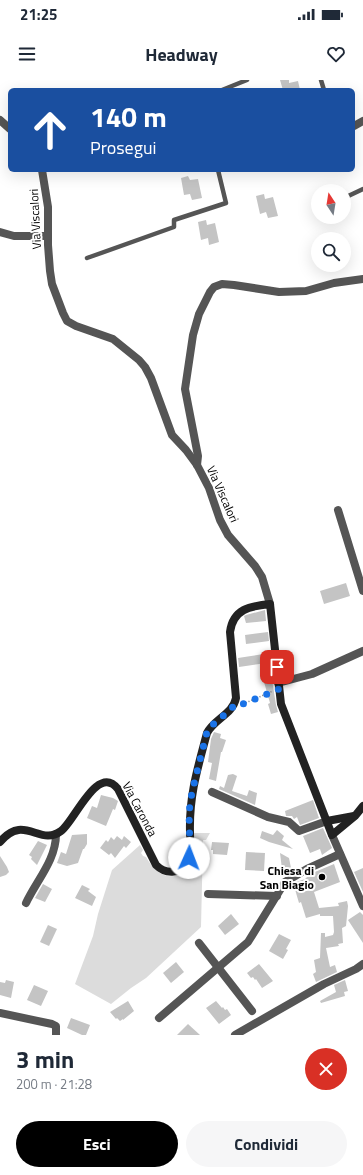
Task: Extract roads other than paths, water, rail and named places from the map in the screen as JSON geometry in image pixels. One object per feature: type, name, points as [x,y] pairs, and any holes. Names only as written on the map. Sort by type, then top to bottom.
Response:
[{"type":"street","points":[[0,120],[8,127]]},
{"type":"street","name":"Via Viscalori","points":[[42,172],[48,207],[48,236],[52,284],[67,321],[76,326],[113,339],[139,360],[151,378],[172,435],[197,465],[209,488],[220,520],[228,535],[255,566],[262,577],[270,604],[282,704],[332,835]]},
{"type":"street","points":[[0,232],[14,236],[48,236]]},
{"type":"street","points":[[197,465],[198,456],[185,388],[193,336],[199,314],[214,287],[222,284],[234,284],[279,292],[306,291],[334,283],[363,279]]},
{"type":"street","points":[[338,510],[363,591]]},
{"type":"street","name":"Via Caronda","points":[[56,834],[67,826],[90,792],[98,785],[108,782],[113,784],[118,789],[156,865],[161,870],[166,872],[173,872],[184,867],[190,853],[189,812],[192,792],[207,732],[212,725],[232,709],[235,704],[236,698],[230,632],[231,625],[234,618],[245,610],[256,605],[270,604]]},
{"type":"street","points":[[279,686],[312,674],[363,651]]},
{"type":"street","points":[[212,792],[268,817],[290,822],[299,831],[327,821],[355,816]]},
{"type":"street","points":[[362,900],[332,835],[355,816],[363,806]]},
{"type":"street","points":[[0,842],[5,835],[19,829],[26,829],[50,836],[56,834],[56,844],[48,863],[26,903]]},
{"type":"street","points":[[159,1018],[248,942],[285,882],[307,869],[340,854]]},
{"type":"street","points":[[208,894],[277,896]]},
{"type":"street","points":[[199,943],[252,1011]]},
{"type":"street","points":[[235,1035],[324,984],[356,969],[363,964]]},
{"type":"street","points":[[0,1013],[52,1024],[56,1026],[56,1035]]},
{"type":"lane","points":[[227,88],[247,80]]},
{"type":"lane","points":[[87,258],[174,227],[174,220],[226,203],[218,172]]},
{"type":"lane","points":[[351,195],[363,189]]},
{"type":"place","name":"Chiesa di San Biagio","points":[[322,877]]}]
